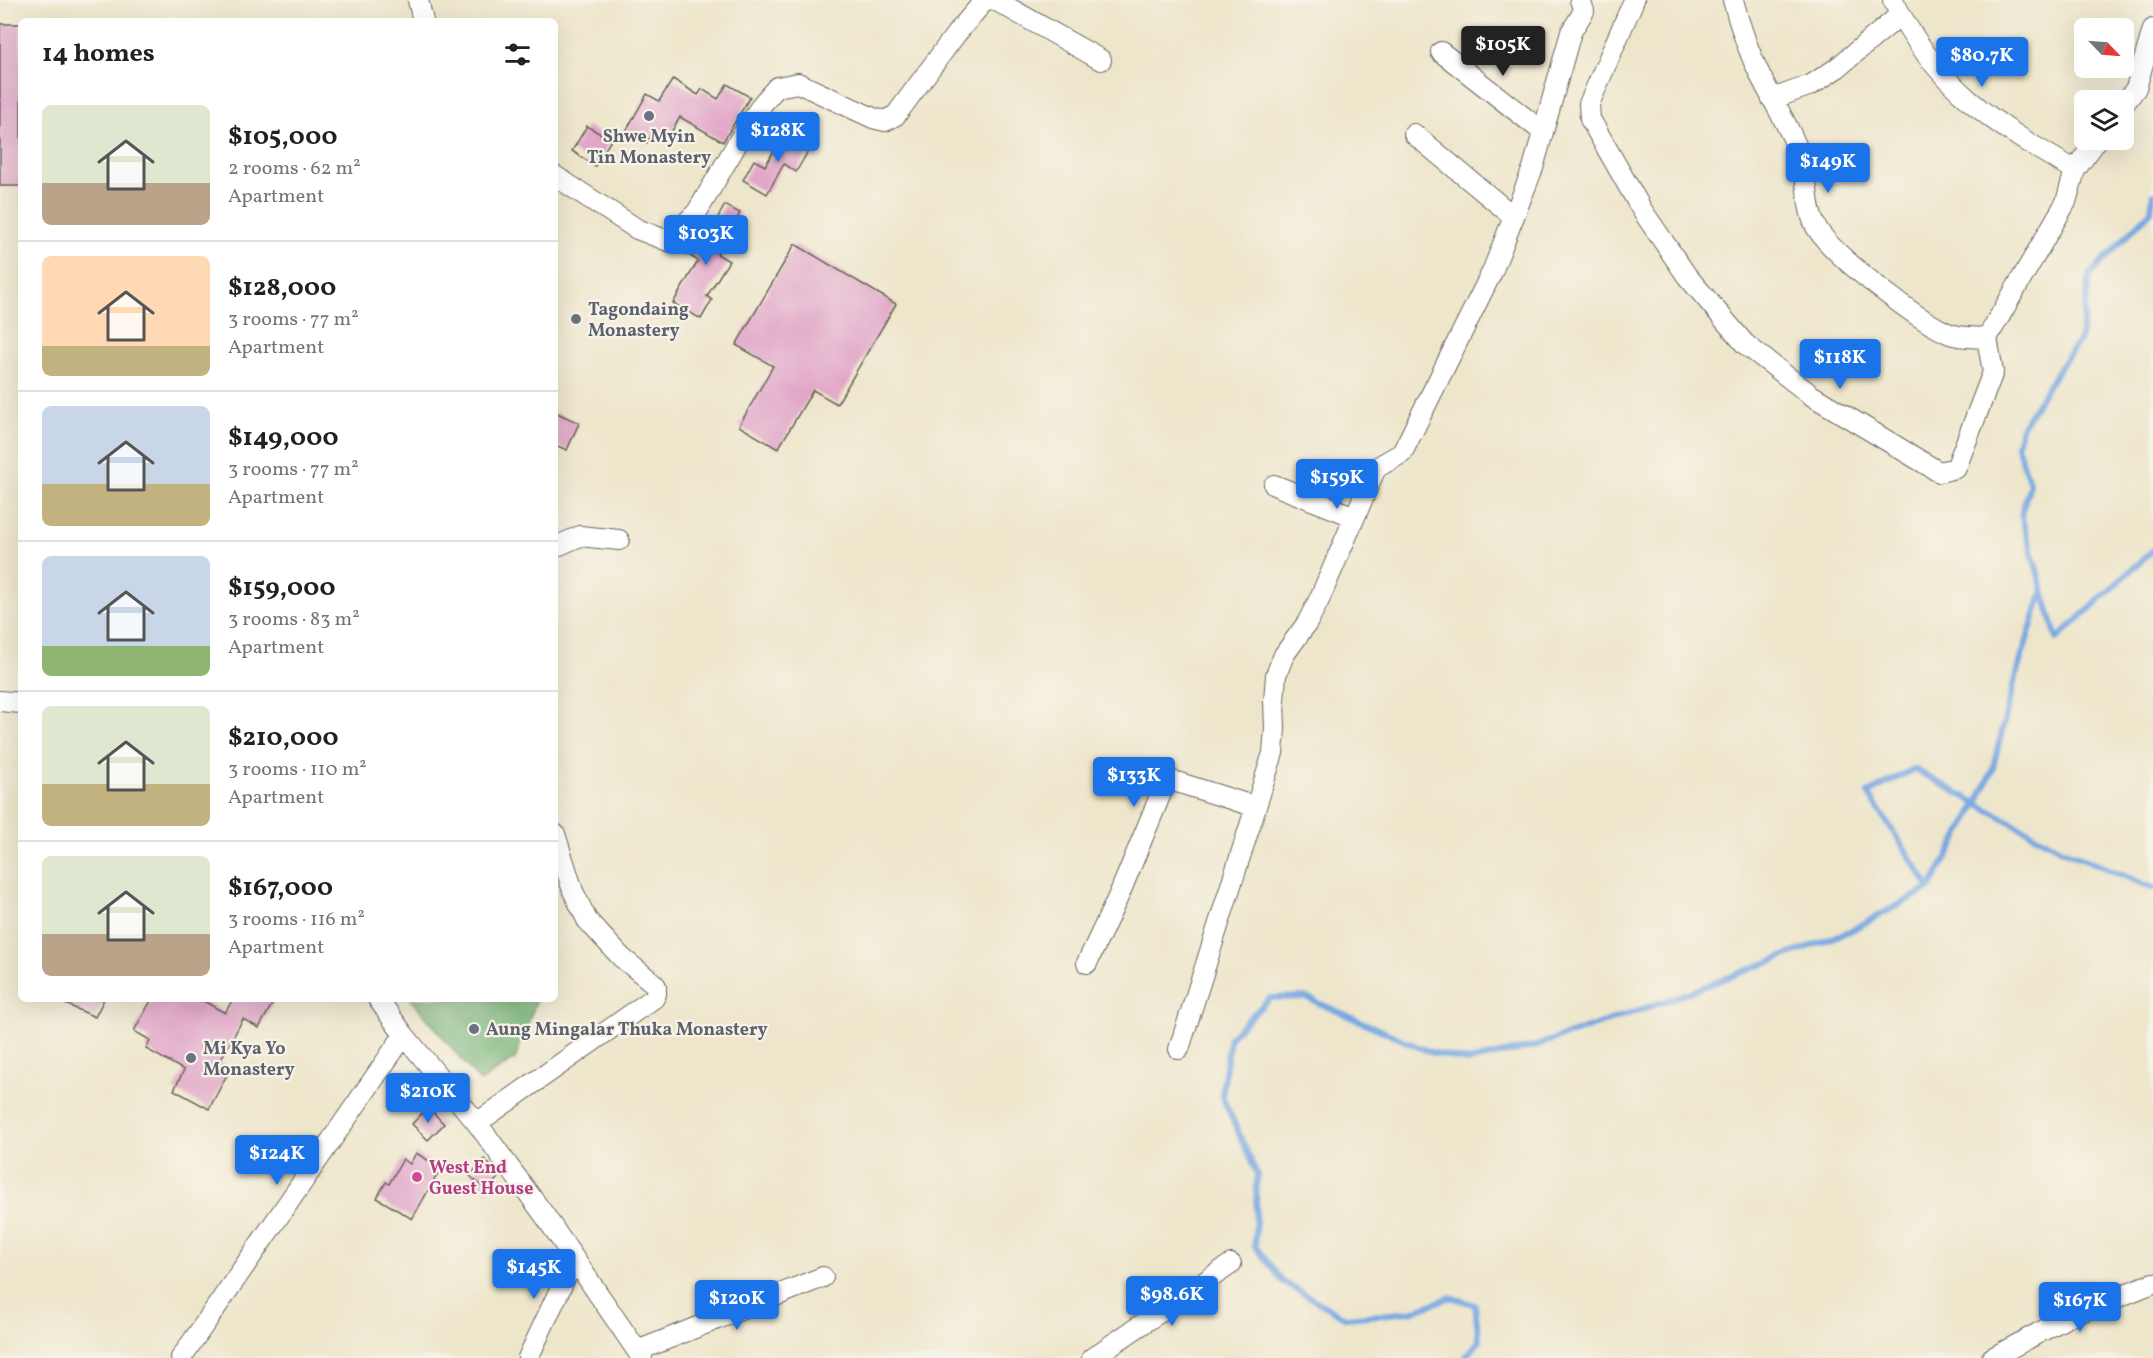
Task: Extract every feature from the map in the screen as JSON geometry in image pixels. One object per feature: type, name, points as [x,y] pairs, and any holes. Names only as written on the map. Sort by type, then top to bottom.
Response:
[{"type":"street","points":[[418,0],[422,18]]},
{"type":"street","points":[[558,178],[637,229],[668,241],[697,212],[744,132],[763,103],[777,87],[798,83],[873,118],[885,121],[896,115],[956,34],[985,0]]},
{"type":"street","points":[[995,0],[1101,60]]},
{"type":"street","points":[[1179,1049],[1273,753],[1276,675],[1284,655],[1307,623],[1319,600],[1376,468],[1402,453],[1492,272],[1533,168],[1571,32],[1584,10],[1580,0]]},
{"type":"street","points":[[1634,0],[1589,104],[1590,119],[1642,210],[1687,276],[1745,344],[1811,395],[1939,472],[1956,468],[1993,372],[1987,338],[2066,202],[2075,170],[2090,150]]},
{"type":"street","points":[[1733,0],[1741,29],[1800,156],[1809,196],[1810,215],[1818,231],[1836,250],[1878,286],[1926,320],[1962,337],[1987,338]]},
{"type":"street","points":[[1772,99],[1811,85],[1837,68],[1897,7],[1908,30],[1958,92],[1999,125],[2075,170]]},
{"type":"street","points":[[2134,91],[2153,29]]},
{"type":"street","points":[[1441,52],[1543,132]]},
{"type":"street","points":[[1414,134],[1514,217]]},
{"type":"street","points":[[1274,485],[1355,517]]},
{"type":"street","points":[[558,546],[580,536],[619,540]]},
{"type":"street","points":[[0,701],[18,703]]},
{"type":"street","points":[[1087,963],[1119,895],[1167,779],[1256,807]]},
{"type":"street","points":[[477,1123],[654,998],[656,994],[656,986],[621,957],[587,920],[573,891],[558,844]]},
{"type":"street","points":[[380,1002],[404,1035],[477,1123],[574,1258],[639,1354],[823,1276]]},
{"type":"street","points":[[181,1358],[404,1035]]},
{"type":"street","points":[[528,1358],[574,1258]]},
{"type":"street","points":[[1092,1358],[1231,1264]]},
{"type":"street","points":[[1992,1358],[2068,1317],[2153,1283]]},
{"type":"green space","name":"Aung Mingalar Thuka Monastery","points":[[413,1002],[536,1002],[515,1059],[480,1082]]},
{"type":"building","points":[[0,24],[18,24],[18,186],[0,186]]},
{"type":"building","points":[[673,79],[698,95],[702,89],[718,99],[727,84],[750,97],[723,142],[680,117],[669,136],[662,133],[659,138],[652,134],[647,143],[626,131],[647,94],[659,101]]},
{"type":"building","points":[[587,126],[611,140],[595,166],[572,151]]},
{"type":"building","points":[[786,131],[811,146],[796,172],[784,164],[767,194],[743,180],[754,160],[765,166]]},
{"type":"building","points":[[725,205],[740,213],[717,254],[729,261],[707,296],[712,300],[701,319],[673,303],[698,261],[687,254],[695,240],[702,245]]},
{"type":"building","points":[[795,244],[896,304],[837,404],[813,390],[778,449],[739,426],[773,366],[736,345]]},
{"type":"building","points":[[558,413],[579,423],[567,450],[558,446]]},
{"type":"building","points":[[61,1002],[102,1002],[95,1017]]},
{"type":"building","points":[[150,1002],[205,1002],[225,1013],[231,1002],[273,1002],[259,1028],[243,1019],[219,1063],[230,1069],[209,1109],[174,1090],[184,1070],[146,1049],[150,1040],[134,1031]]},
{"type":"building","points":[[428,1107],[444,1124],[428,1140],[412,1124]]},
{"type":"building","points":[[416,1153],[441,1168],[412,1219],[377,1198],[386,1182],[389,1184],[403,1159],[410,1164]]},
{"type":"building","points":[[484,1159],[500,1175],[487,1191],[470,1176]]},
{"type":"waterway","points":[[2153,194],[2151,211],[2090,274],[2081,338],[2021,429],[2017,446],[2030,484],[2021,515],[2057,639],[2153,550]]},
{"type":"waterway","points":[[1465,1358],[1479,1341],[1475,1305],[1451,1297],[1411,1312],[1346,1318],[1283,1282],[1255,1246],[1257,1174],[1222,1096],[1230,1037],[1270,998],[1305,997],[1430,1052],[1468,1061],[1532,1047],[1674,998],[1850,931],[1930,888],[1992,771],[2016,675],[2043,589]]},
{"type":"waterway","points":[[1930,888],[1868,793],[1914,769],[2058,848],[2153,888]]},
{"type":"place","name":"Shwe Myin Tin Monastery","points":[[649,116]]},
{"type":"place","name":"Tagondaing Monastery","points":[[576,319]]},
{"type":"place","name":"Aung Mingalar Thuka Monastery","points":[[474,1029]]},
{"type":"place","name":"Mi Kya Yo Monastery","points":[[191,1058]]},
{"type":"place","name":"West End Guest House","points":[[417,1177]]}]
